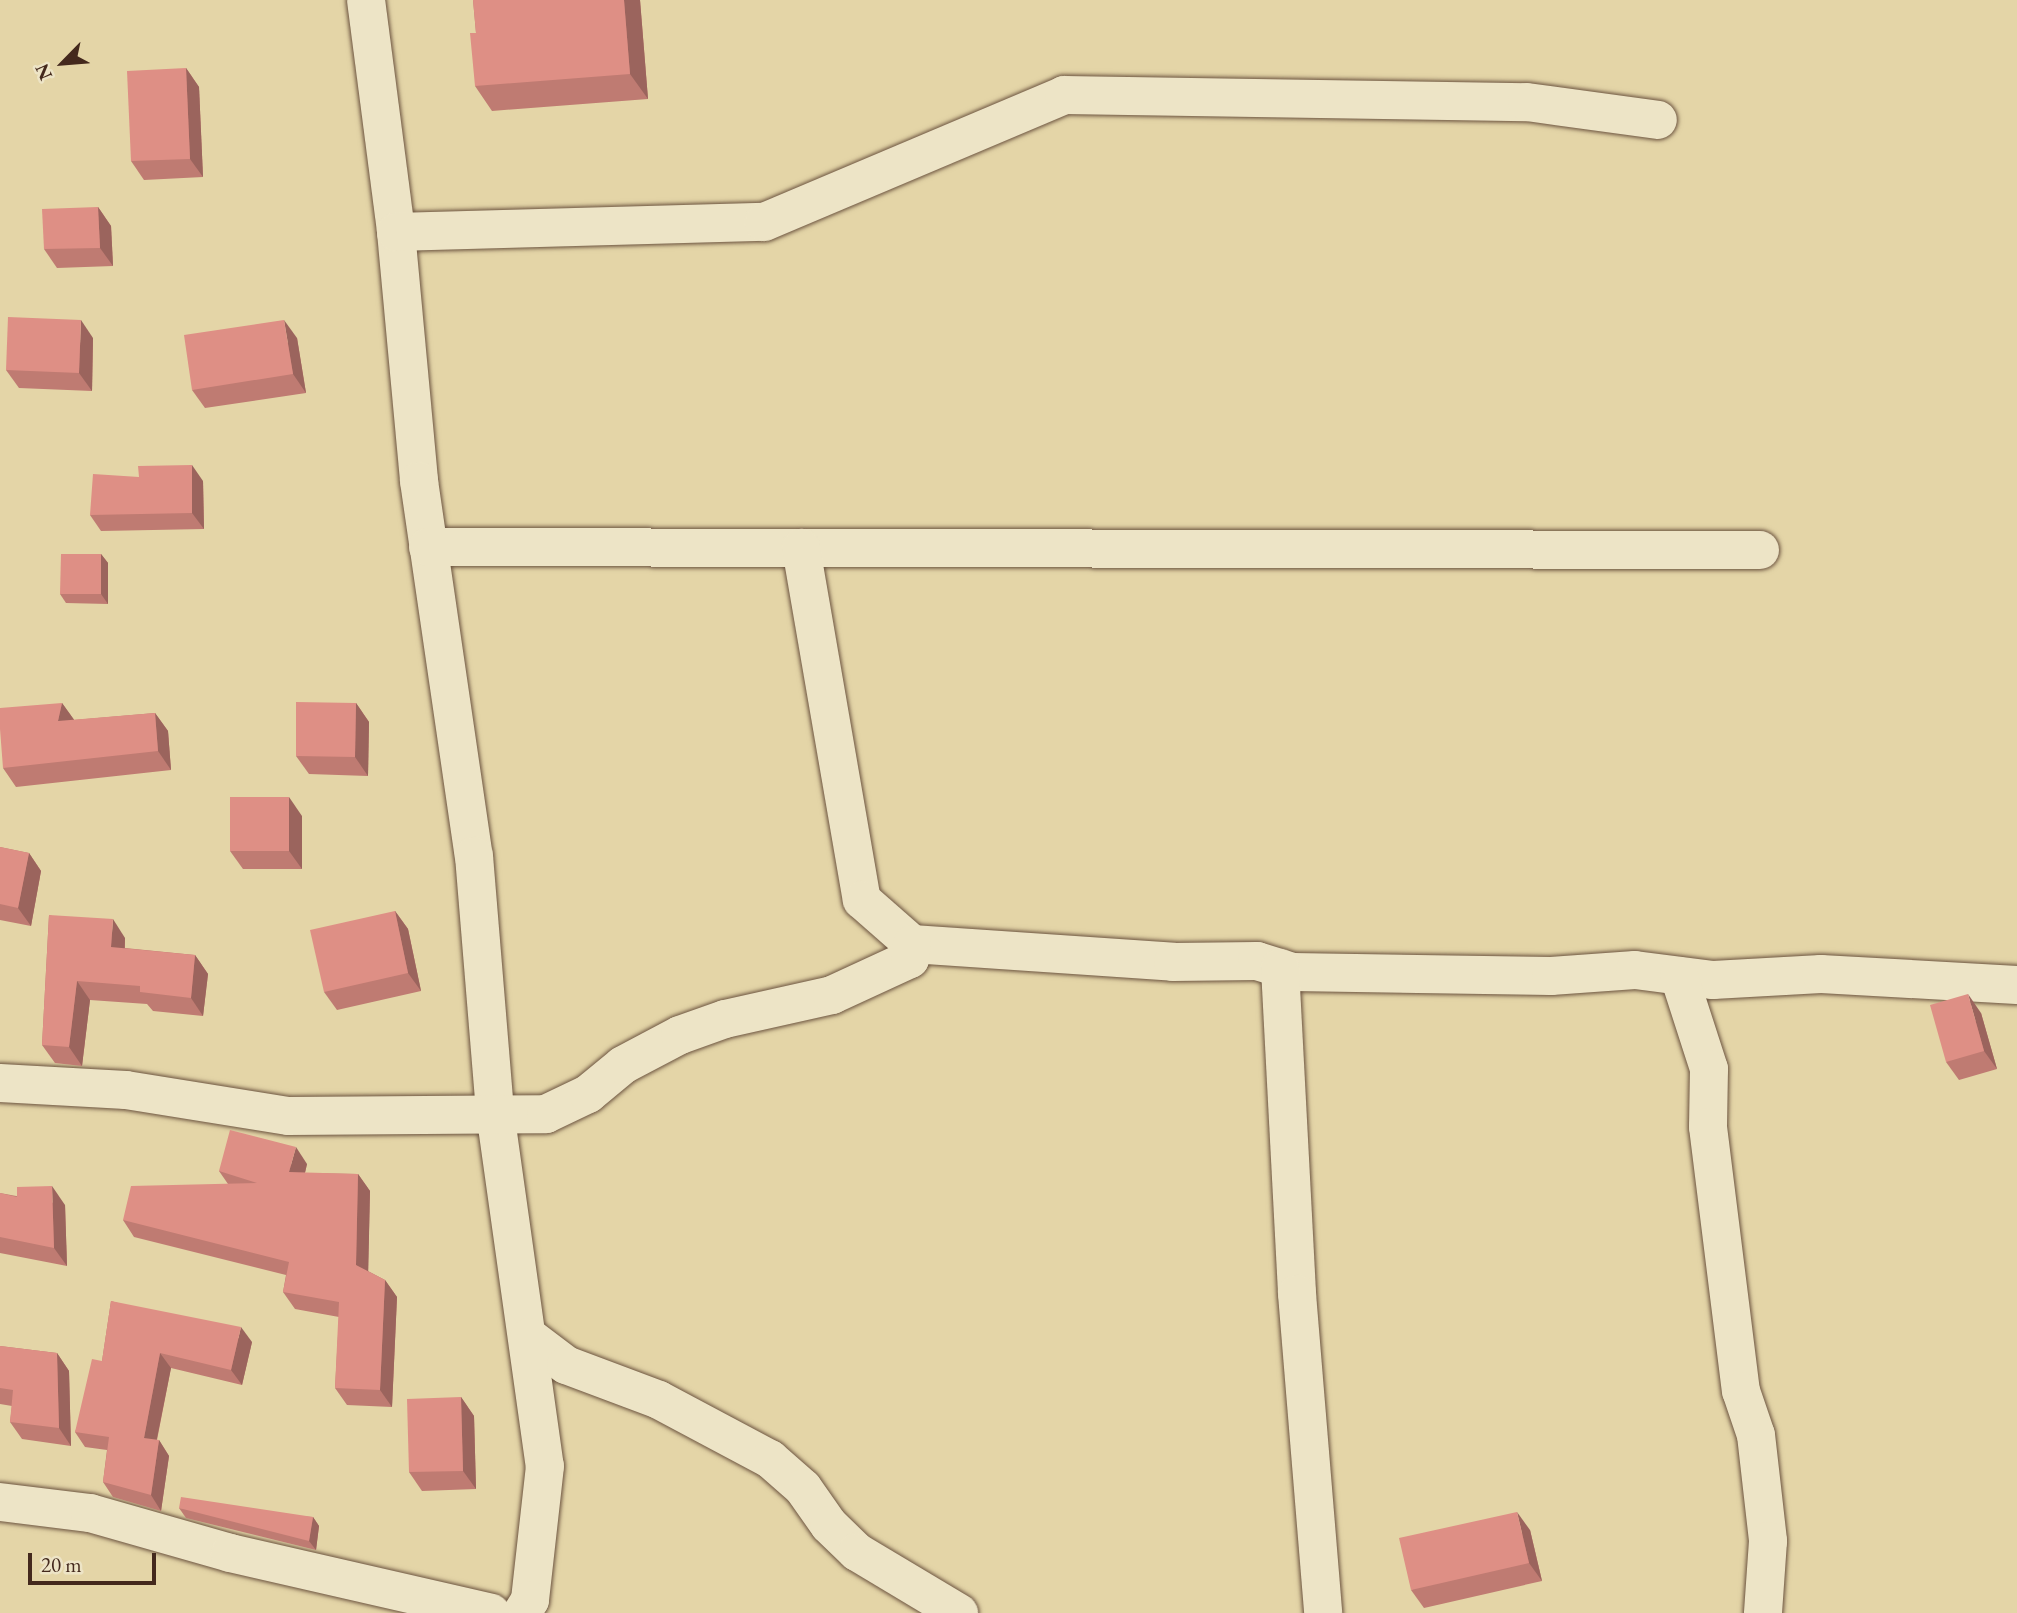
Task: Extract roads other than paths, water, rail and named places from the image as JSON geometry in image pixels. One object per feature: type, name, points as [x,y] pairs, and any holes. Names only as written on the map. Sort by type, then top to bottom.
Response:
[{"type":"street","points":[[366,0],[396,232],[409,391],[428,547],[474,856],[495,1112],[529,1337],[545,1466],[530,1600],[522,1613]]},
{"type":"street","points":[[396,232],[764,222],[1064,95],[1527,102],[1658,120]]},
{"type":"street","points":[[428,547],[1760,551]]},
{"type":"street","points":[[801,548],[862,900],[912,944],[1173,962],[1257,961],[1280,968],[1551,976],[1635,970],[1713,980],[1821,974],[2017,985]]},
{"type":"street","points":[[0,1083],[126,1090],[288,1116],[495,1112],[546,1114],[588,1094],[623,1065],[680,1035],[725,1019],[832,995],[910,959],[912,944]]},
{"type":"street","points":[[1280,968],[1297,1294],[1323,1613]]},
{"type":"street","points":[[1679,976],[1709,1069],[1708,1127],[1741,1391],[1756,1435],[1769,1541],[1763,1613]]},
{"type":"street","points":[[529,1337],[566,1365],[659,1399],[770,1459],[803,1488],[829,1525],[857,1552],[959,1613]]},
{"type":"street","points":[[0,1502],[90,1513],[230,1553],[491,1613]]}]
